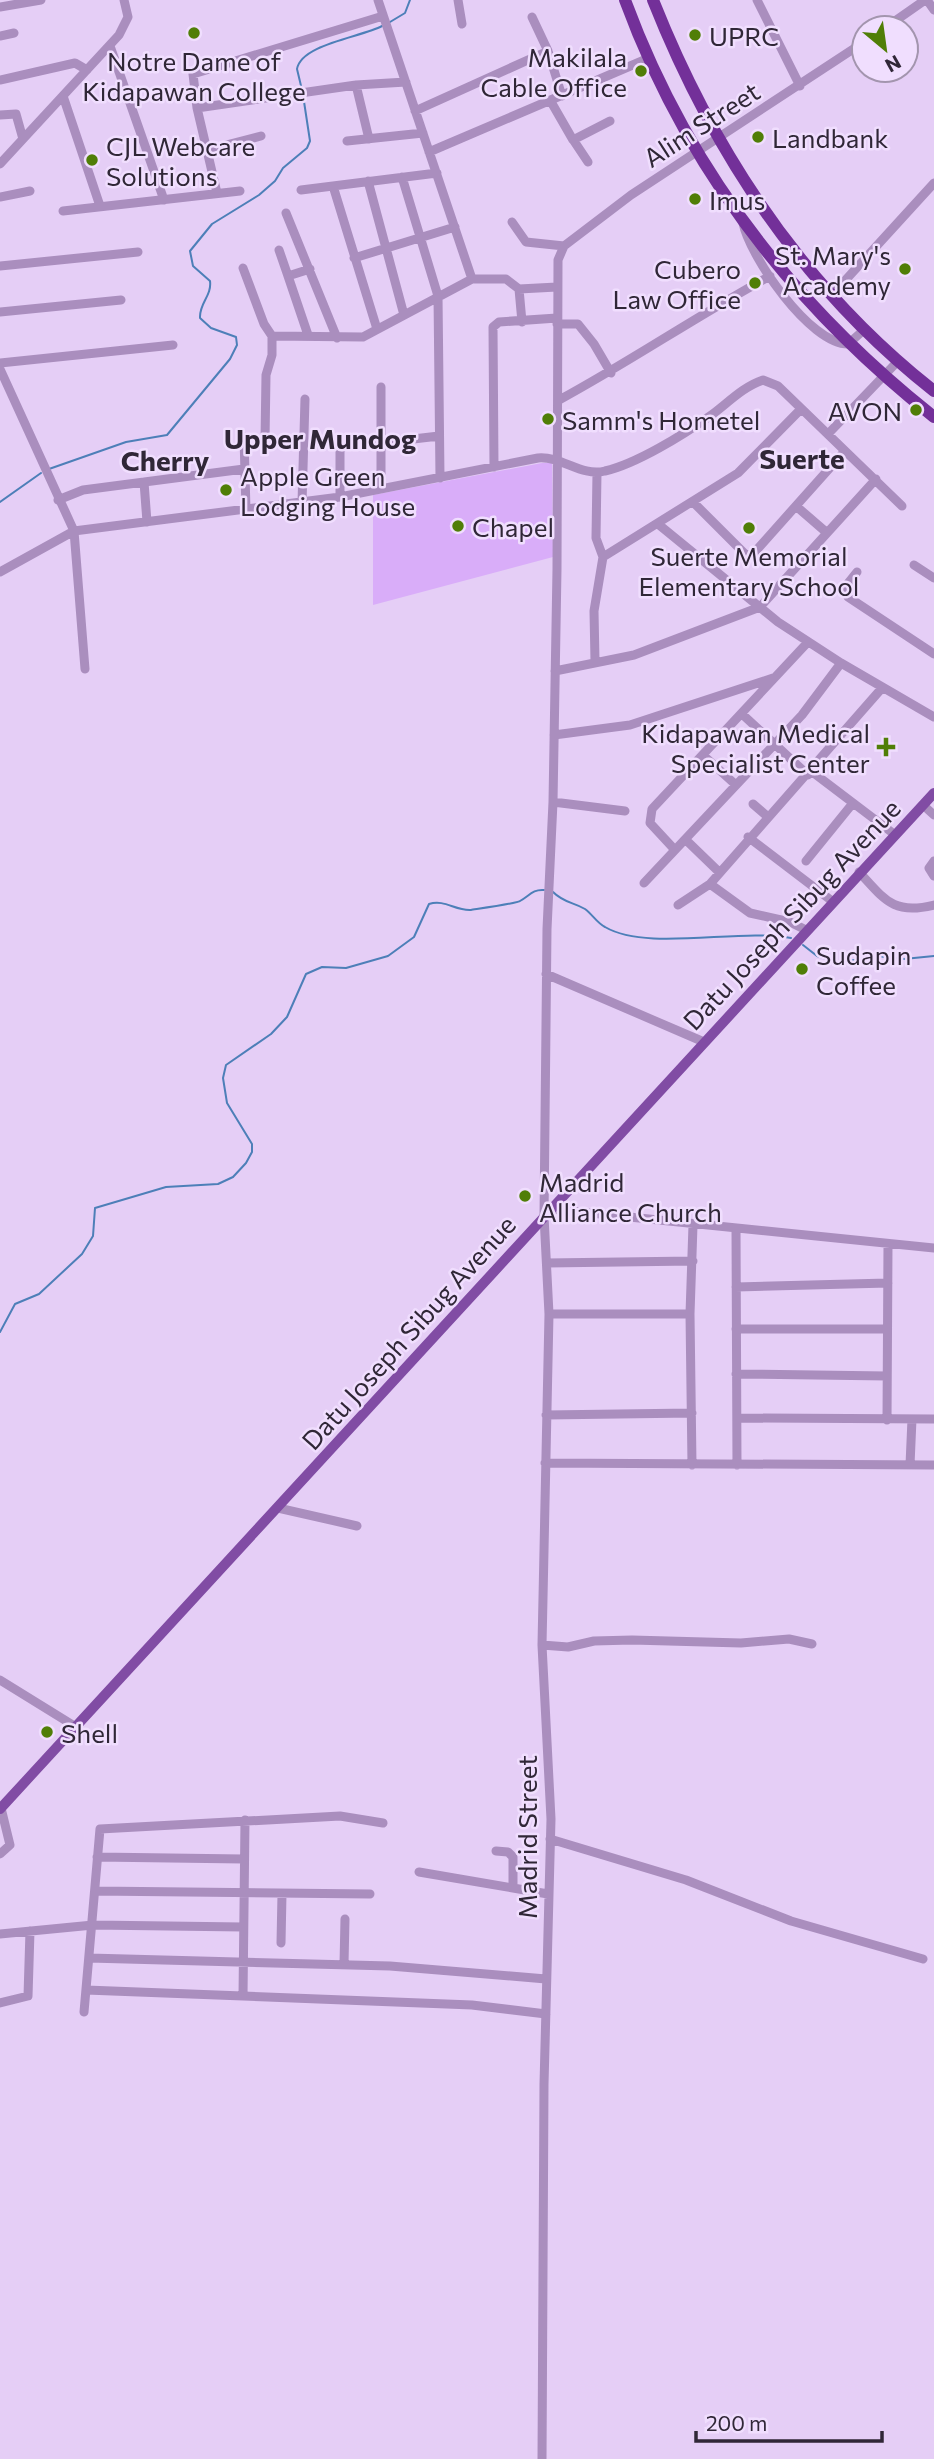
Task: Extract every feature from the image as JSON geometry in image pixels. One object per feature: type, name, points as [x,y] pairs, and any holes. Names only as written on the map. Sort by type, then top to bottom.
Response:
[{"type":"highway","points":[[627,0],[649,58],[697,151],[742,221],[792,286],[848,344],[934,416]]},
{"type":"highway","points":[[653,0],[717,138],[759,208],[831,296],[898,361],[934,391]]},
{"type":"main road","name":"Datu Joseph Sibug Avenue","points":[[0,1809],[806,929],[934,793]]},
{"type":"street","points":[[5,4],[41,0]]},
{"type":"street","points":[[0,164],[110,46],[127,23],[124,0]]},
{"type":"street","points":[[378,0],[472,279]]},
{"type":"street","points":[[458,0],[462,24]]},
{"type":"street","points":[[757,0],[800,86]]},
{"type":"street","points":[[905,14],[926,0],[934,10]]},
{"type":"street","points":[[217,193],[197,108],[192,76],[195,72],[384,18]]},
{"type":"street","points":[[532,18],[548,51],[562,96]]},
{"type":"street","points":[[0,36],[14,33]]},
{"type":"street","points":[[110,46],[164,200]]},
{"type":"street","points":[[415,111],[548,51]]},
{"type":"street","name":"Alim Street","points":[[564,246],[631,195],[850,52]]},
{"type":"street","points":[[429,152],[649,58]]},
{"type":"street","points":[[0,80],[75,63],[87,70]]},
{"type":"street","points":[[197,108],[356,85],[407,82]]},
{"type":"street","points":[[356,85],[369,139]]},
{"type":"street","points":[[63,96],[100,206]]},
{"type":"street","points":[[550,100],[569,138],[588,162]]},
{"type":"street","points":[[0,115],[16,114],[23,139]]},
{"type":"street","points":[[574,141],[610,121]]},
{"type":"street","points":[[347,142],[423,133]]},
{"type":"street","points":[[207,150],[261,136]]},
{"type":"street","points":[[301,190],[437,173]]},
{"type":"street","points":[[402,177],[438,296],[440,478]]},
{"type":"street","points":[[368,181],[388,247],[404,315]]},
{"type":"street","points":[[831,296],[934,183]]},
{"type":"street","points":[[332,186],[377,329]]},
{"type":"street","points":[[0,197],[30,191]]},
{"type":"street","points":[[63,211],[240,191]]},
{"type":"street","points":[[286,212],[337,338]]},
{"type":"street","points":[[742,221],[747,240],[770,276],[821,334],[836,343],[848,344],[865,329]]},
{"type":"street","points":[[512,222],[526,242],[564,246]]},
{"type":"street","points":[[354,258],[455,227]]},
{"type":"street","name":"Madrid Street","points":[[542,2459],[546,1979],[550,1839],[542,1645],[549,1314],[546,974],[553,802],[556,459],[559,400],[557,288],[558,260],[564,246]]},
{"type":"street","points":[[279,250],[307,335]]},
{"type":"street","points":[[0,267],[138,252]]},
{"type":"street","points":[[243,268],[264,324],[272,336],[272,355],[266,375],[265,440]]},
{"type":"street","points":[[288,276],[310,269]]},
{"type":"street","points":[[559,400],[611,373],[687,321],[770,276]]},
{"type":"street","points":[[272,336],[363,337],[472,279],[506,279],[519,289],[557,288]]},
{"type":"street","points":[[519,289],[522,322]]},
{"type":"street","points":[[0,312],[121,299]]},
{"type":"street","points":[[494,467],[492,330],[499,322],[557,321],[578,324],[611,373]]},
{"type":"street","points":[[0,363],[173,345]]},
{"type":"street","points":[[828,434],[898,361]]},
{"type":"street","points":[[0,369],[3,383],[74,531],[85,670]]},
{"type":"street","points":[[0,572],[74,531],[341,497],[538,458],[556,459],[597,473],[622,465],[689,429],[763,380],[778,386],[902,506]]},
{"type":"street","points":[[381,387],[381,489]]},
{"type":"street","points":[[302,503],[305,400]]},
{"type":"street","points":[[603,557],[694,503],[746,467],[801,409]]},
{"type":"street","points":[[379,443],[439,436]]},
{"type":"street","points":[[244,437],[246,510]]},
{"type":"street","points":[[340,451],[341,497]]},
{"type":"street","points":[[694,503],[746,555],[753,554],[844,452]]},
{"type":"street","points":[[58,500],[83,490],[244,469]]},
{"type":"street","points":[[595,661],[594,611],[603,557],[596,538],[597,473]]},
{"type":"street","points":[[555,671],[634,655],[760,607],[876,480]]},
{"type":"street","points":[[144,482],[147,522]]},
{"type":"street","points":[[796,506],[826,532]]},
{"type":"street","points":[[658,524],[698,553],[760,607],[808,642],[934,717]]},
{"type":"street","points":[[914,565],[934,578]]},
{"type":"street","points":[[857,572],[845,587],[848,597],[934,654]]},
{"type":"street","points":[[674,850],[650,824],[650,813],[808,642]]},
{"type":"street","points":[[644,883],[802,715],[841,663]]},
{"type":"street","points":[[554,735],[630,725],[775,677]]},
{"type":"street","points":[[678,905],[710,884],[748,836],[809,773],[882,688]]},
{"type":"street","points":[[742,714],[809,773],[894,834]]},
{"type":"street","points":[[704,756],[736,785]]},
{"type":"street","points":[[553,802],[625,811]]},
{"type":"street","points":[[806,861],[853,803]]},
{"type":"street","points":[[753,804],[768,817]]},
{"type":"street","points":[[923,805],[934,816]]},
{"type":"street","points":[[748,836],[832,901]]},
{"type":"street","points":[[686,840],[719,870]]},
{"type":"street","points":[[934,861],[929,867],[934,876]]},
{"type":"street","points":[[859,872],[879,894],[897,908],[916,909],[934,905]]},
{"type":"street","points":[[710,884],[750,913],[790,922],[806,929]]},
{"type":"street","points":[[546,974],[704,1042]]},
{"type":"street","points":[[547,1213],[693,1224],[934,1248]]},
{"type":"street","points":[[692,1465],[690,1314],[693,1224]]},
{"type":"street","points":[[736,1228],[737,1465]]},
{"type":"street","points":[[887,1420],[888,1245]]},
{"type":"street","points":[[547,1263],[693,1261]]},
{"type":"street","points":[[736,1287],[888,1283]]},
{"type":"street","points":[[549,1314],[690,1314]]},
{"type":"street","points":[[736,1329],[887,1329]]},
{"type":"street","points":[[736,1374],[887,1376]]},
{"type":"street","points":[[546,1415],[692,1413]]},
{"type":"street","points":[[738,1418],[934,1419]]},
{"type":"street","points":[[911,1465],[912,1419]]},
{"type":"street","points":[[545,1463],[934,1465]]},
{"type":"street","points":[[278,1508],[357,1526]]},
{"type":"street","points":[[542,1645],[568,1647],[594,1641],[632,1640],[644,1643],[741,1643],[789,1639],[812,1644]]},
{"type":"street","points":[[0,1680],[76,1727]]},
{"type":"street","points":[[0,1809],[10,1845],[0,1854]]},
{"type":"street","points":[[84,2012],[93,1925],[98,1834],[105,1827],[340,1816],[383,1824]]},
{"type":"street","points":[[243,1996],[242,1894],[245,1820]]},
{"type":"street","points":[[550,1839],[686,1880],[791,1921],[923,1959]]},
{"type":"street","points":[[496,1851],[508,1852],[513,1857],[513,1888]]},
{"type":"street","points":[[97,1857],[243,1859]]},
{"type":"street","points":[[419,1872],[548,1894]]},
{"type":"street","points":[[95,1891],[370,1894]]},
{"type":"street","points":[[281,1943],[282,1894]]},
{"type":"street","points":[[344,1964],[345,1919]]},
{"type":"street","points":[[0,1934],[93,1925],[243,1927]]},
{"type":"street","points":[[0,2003],[28,1996],[30,1931]]},
{"type":"street","points":[[89,1958],[344,1964],[546,1979]]},
{"type":"street","points":[[86,1990],[140,1995],[243,1996],[472,2005],[546,2014]]},
{"type":"shaded area","points":[[552,463],[553,557],[373,605],[373,495]]},
{"type":"waterway","points":[[390,22],[405,13],[410,0]]},
{"type":"waterway","points":[[302,90],[297,69],[301,60],[309,53],[382,26]]},
{"type":"waterway","points":[[49,469],[126,442],[167,435],[230,359],[237,345],[236,337],[211,328],[200,318],[210,281],[193,266],[190,251],[212,224],[259,195],[275,181],[283,168],[307,148],[310,141],[303,95]]},
{"type":"waterway","points":[[0,502],[41,473]]},
{"type":"waterway","points":[[0,1332],[15,1304],[39,1294],[82,1254],[93,1236],[95,1208],[166,1187],[218,1184],[233,1177],[246,1163],[252,1152],[252,1144],[227,1103],[223,1078],[226,1065],[271,1034],[287,1017],[306,974],[322,967],[346,968],[388,956],[414,937],[429,904],[440,903],[471,910],[518,902],[534,892],[544,890]]},
{"type":"waterway","points":[[553,892],[585,909],[602,925],[623,934],[669,939],[746,936],[791,938]]},
{"type":"waterway","points":[[803,945],[817,956],[838,963],[877,956],[904,959],[934,956]]},
{"type":"place","name":"Notre Dame of Kidapawan College","points":[[194,33]]},
{"type":"place","name":"UPRC","points":[[695,35]]},
{"type":"place","name":"Makilala Cable Office","points":[[641,71]]},
{"type":"place","name":"Landbank","points":[[758,137]]},
{"type":"place","name":"CJL Webcare Solutions","points":[[92,160]]},
{"type":"place","name":"Imus","points":[[695,199]]},
{"type":"place","name":"St. Mary's Academy","points":[[905,269]]},
{"type":"place","name":"Cubero Law Office","points":[[755,283]]},
{"type":"place","name":"AVON","points":[[916,410]]},
{"type":"place","name":"Samm's Hometel","points":[[548,419]]},
{"type":"place","name":"Apple Green Lodging House","points":[[226,490]]},
{"type":"place","name":"Chapel","points":[[458,526]]},
{"type":"place","name":"Suerte Memorial Elementary School","points":[[749,528]]},
{"type":"place","name":"Kidapawan Medical Specialist Center","points":[[886,747]]},
{"type":"place","name":"Sudapin Coffee","points":[[802,969]]},
{"type":"place","name":"Madrid Alliance Church","points":[[525,1196]]},
{"type":"place","name":"Shell","points":[[47,1732]]},
{"type":"district","name":"Upper Mundog","points":[[320,438]]},
{"type":"district","name":"Suerte","points":[[802,458]]},
{"type":"district","name":"Cherry","points":[[165,460]]}]
